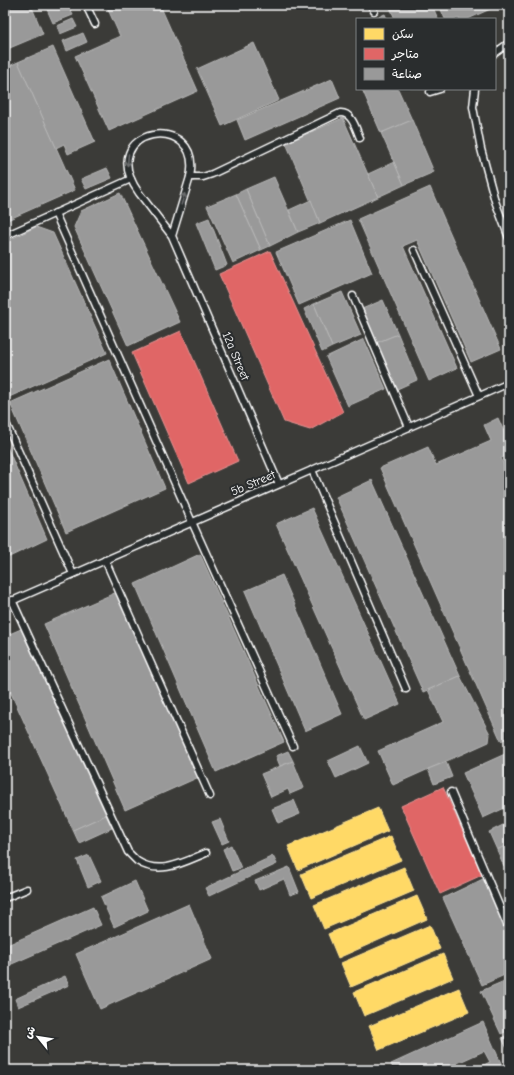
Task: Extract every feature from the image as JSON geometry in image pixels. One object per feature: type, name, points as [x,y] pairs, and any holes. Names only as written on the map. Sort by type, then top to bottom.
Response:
[{"type":"lane","points":[[86,5],[95,24]]},
{"type":"lane","points":[[496,52],[509,43]]},
{"type":"lane","points":[[430,92],[437,90]]},
{"type":"lane","points":[[475,90],[473,107],[481,149],[495,201],[509,238]]},
{"type":"lane","points":[[190,177],[203,177],[212,174],[340,112],[344,112],[349,116],[360,138]]},
{"type":"lane","name":"12a Street","points":[[172,236],[190,177],[192,168],[191,161],[186,147],[174,137],[153,134],[146,136],[129,151],[128,169],[131,179],[134,186],[172,236],[279,484]]},
{"type":"lane","points":[[5,236],[131,179]]},
{"type":"lane","points":[[55,213],[293,746]]},
{"type":"lane","points":[[414,250],[478,396]]},
{"type":"lane","points":[[353,296],[409,426]]},
{"type":"lane","name":"5b Street","points":[[5,604],[509,383]]},
{"type":"lane","points":[[5,421],[73,574]]},
{"type":"lane","points":[[312,470],[406,689]]},
{"type":"lane","points":[[105,560],[210,796]]},
{"type":"lane","points":[[12,600],[128,852],[142,863],[148,866],[160,868],[173,867],[206,853]]},
{"type":"lane","points":[[451,792],[509,929]]},
{"type":"lane","points":[[5,898],[27,889]]},
{"type":"shaded area","points":[[5,5],[509,5],[509,1070],[5,1070]]},
{"type":"building: سكن","points":[[378,808],[388,831],[298,870],[288,846]]},
{"type":"building: سكن","points":[[391,836],[401,860],[311,898],[301,874]]},
{"type":"building: سكن","points":[[404,867],[414,891],[324,929],[314,905]]},
{"type":"building: سكن","points":[[417,896],[427,919],[338,958],[328,934]]},
{"type":"building: سكن","points":[[430,925],[440,949],[351,987],[341,963]]},
{"type":"building: سكن","points":[[443,954],[453,978],[364,1016],[354,992]]},
{"type":"building: سكن","points":[[459,988],[469,1012],[379,1050],[369,1026]]},
{"type":"building: متاجر","points":[[270,251],[343,412],[310,430],[284,422],[219,274]]},
{"type":"building: متاجر","points":[[181,331],[238,461],[189,483],[132,353]]},
{"type":"building: متاجر","points":[[443,787],[482,875],[440,894],[401,806]]},
{"type":"building: صناعة","points":[[5,5],[31,5],[43,34],[5,50]]},
{"type":"building: صناعة","points":[[45,5],[68,5],[73,15],[53,23]]},
{"type":"building: صناعة","points":[[106,5],[160,5],[198,91],[109,131],[75,56],[120,36]]},
{"type":"building: صناعة","points":[[389,5],[432,5],[438,18],[395,18]]},
{"type":"building: صناعة","points":[[439,5],[497,6],[470,18],[445,18]]},
{"type":"building: صناعة","points":[[385,14],[387,18],[376,18]]},
{"type":"building: صناعة","points":[[73,19],[77,27],[60,34],[57,26]]},
{"type":"building: صناعة","points":[[83,33],[87,42],[67,51],[63,41]]},
{"type":"building: صناعة","points":[[254,43],[279,100],[222,126],[197,69]]},
{"type":"building: صناعة","points":[[53,47],[95,142],[68,154],[64,144],[56,148],[18,62]]},
{"type":"building: صناعة","points":[[18,62],[75,190],[5,221],[5,68]]},
{"type":"building: صناعة","points":[[332,79],[340,98],[245,140],[237,120]]},
{"type":"building: صناعة","points":[[362,90],[398,90],[412,120],[381,133]]},
{"type":"building: صناعة","points":[[343,118],[378,197],[320,223],[286,143]]},
{"type":"building: صناعة","points":[[412,120],[434,172],[404,185],[381,133]]},
{"type":"building: صناعة","points":[[394,162],[404,185],[378,197],[368,174]]},
{"type":"building: صناعة","points":[[107,168],[112,178],[86,189],[81,179]]},
{"type":"building: صناعة","points":[[274,177],[298,232],[270,246],[246,189]]},
{"type":"building: صناعة","points":[[430,187],[501,349],[471,362],[417,240],[403,246],[457,368],[429,381],[358,219]]},
{"type":"building: صناعة","points":[[246,189],[270,246],[261,250],[236,194]]},
{"type":"building: صناعة","points":[[120,193],[180,322],[128,346],[74,227],[81,211]]},
{"type":"building: صناعة","points":[[236,194],[261,250],[233,263],[207,206]]},
{"type":"building: صناعة","points":[[311,200],[320,223],[298,232],[289,210]]},
{"type":"building: صناعة","points":[[209,218],[227,265],[215,270],[196,223]]},
{"type":"building: صناعة","points":[[350,220],[372,273],[299,305],[276,252]]},
{"type":"building: صناعة","points":[[36,227],[53,233],[107,353],[7,398],[5,393],[5,242]]},
{"type":"building: صناعة","points":[[342,292],[361,335],[332,347],[314,304]]},
{"type":"building: صناعة","points":[[383,300],[398,334],[376,343],[362,309]]},
{"type":"building: صناعة","points":[[314,304],[332,347],[322,352],[304,309]]},
{"type":"building: صناعة","points":[[398,334],[417,380],[395,390],[376,343]]},
{"type":"building: صناعة","points":[[364,339],[386,389],[348,406],[326,357]]},
{"type":"building: صناعة","points":[[109,359],[165,488],[66,532],[10,403]]},
{"type":"building: صناعة","points":[[498,418],[509,443],[509,455],[501,458],[509,476],[509,737],[501,741],[380,468],[428,447],[436,465],[491,441],[484,425]]},
{"type":"building: صناعة","points":[[5,442],[47,539],[5,559]]},
{"type":"building: صناعة","points":[[372,480],[460,676],[423,692],[336,497]]},
{"type":"building: صناعة","points":[[312,508],[400,704],[364,720],[276,524]]},
{"type":"building: صناعة","points":[[200,554],[284,742],[216,772],[135,584]]},
{"type":"building: صناعة","points":[[282,575],[342,714],[305,731],[245,591]]},
{"type":"building: صناعة","points":[[117,592],[199,777],[125,810],[44,624]]},
{"type":"building: صناعة","points":[[21,629],[106,815],[73,830],[5,680],[5,636]]},
{"type":"building: صناعة","points":[[460,676],[490,734],[489,742],[393,785],[378,751],[443,722],[428,690]]},
{"type":"building: صناعة","points":[[360,746],[368,763],[336,778],[328,761]]},
{"type":"building: صناعة","points":[[288,751],[293,761],[280,766],[276,756]]},
{"type":"building: صناعة","points":[[505,754],[509,764],[509,806],[483,818],[463,773]]},
{"type":"building: صناعة","points":[[293,761],[304,788],[290,794],[288,789],[271,797],[261,774]]},
{"type":"building: صناعة","points":[[446,762],[452,777],[434,784],[428,769]]},
{"type":"building: صناعة","points":[[294,800],[300,814],[278,823],[272,809]]},
{"type":"building: صناعة","points":[[106,815],[112,828],[79,843],[73,830]]},
{"type":"building: صناعة","points":[[220,819],[229,841],[222,844],[212,822]]},
{"type":"building: صناعة","points":[[503,825],[509,839],[509,844],[497,850],[489,832]]},
{"type":"building: صناعة","points":[[509,844],[509,864],[504,866],[497,850]]},
{"type":"building: صناعة","points":[[231,845],[241,868],[232,871],[223,849]]},
{"type":"building: صناعة","points":[[89,855],[101,881],[88,887],[77,860]]},
{"type":"building: صناعة","points":[[273,856],[277,864],[209,896],[205,888]]},
{"type":"building: صناعة","points":[[289,867],[299,892],[290,895],[284,879],[259,890],[255,881]]},
{"type":"building: صناعة","points":[[483,879],[509,937],[509,973],[482,985],[443,898]]},
{"type":"building: صناعة","points":[[135,881],[148,911],[114,927],[101,897]]},
{"type":"building: صناعة","points":[[189,904],[212,959],[100,1009],[76,954]]},
{"type":"building: صناعة","points":[[93,907],[101,925],[5,967],[5,946]]},
{"type":"building: صناعة","points":[[65,976],[69,985],[18,1007],[15,999]]},
{"type":"building: صناعة","points":[[509,979],[509,1030],[501,1034],[481,991]]},
{"type":"building: صناعة","points":[[483,1022],[504,1070],[473,1070],[490,1062],[484,1051],[442,1070],[394,1070],[391,1064]]},
{"type":"building: صناعة","points":[[509,1034],[509,1053],[502,1038]]}]
